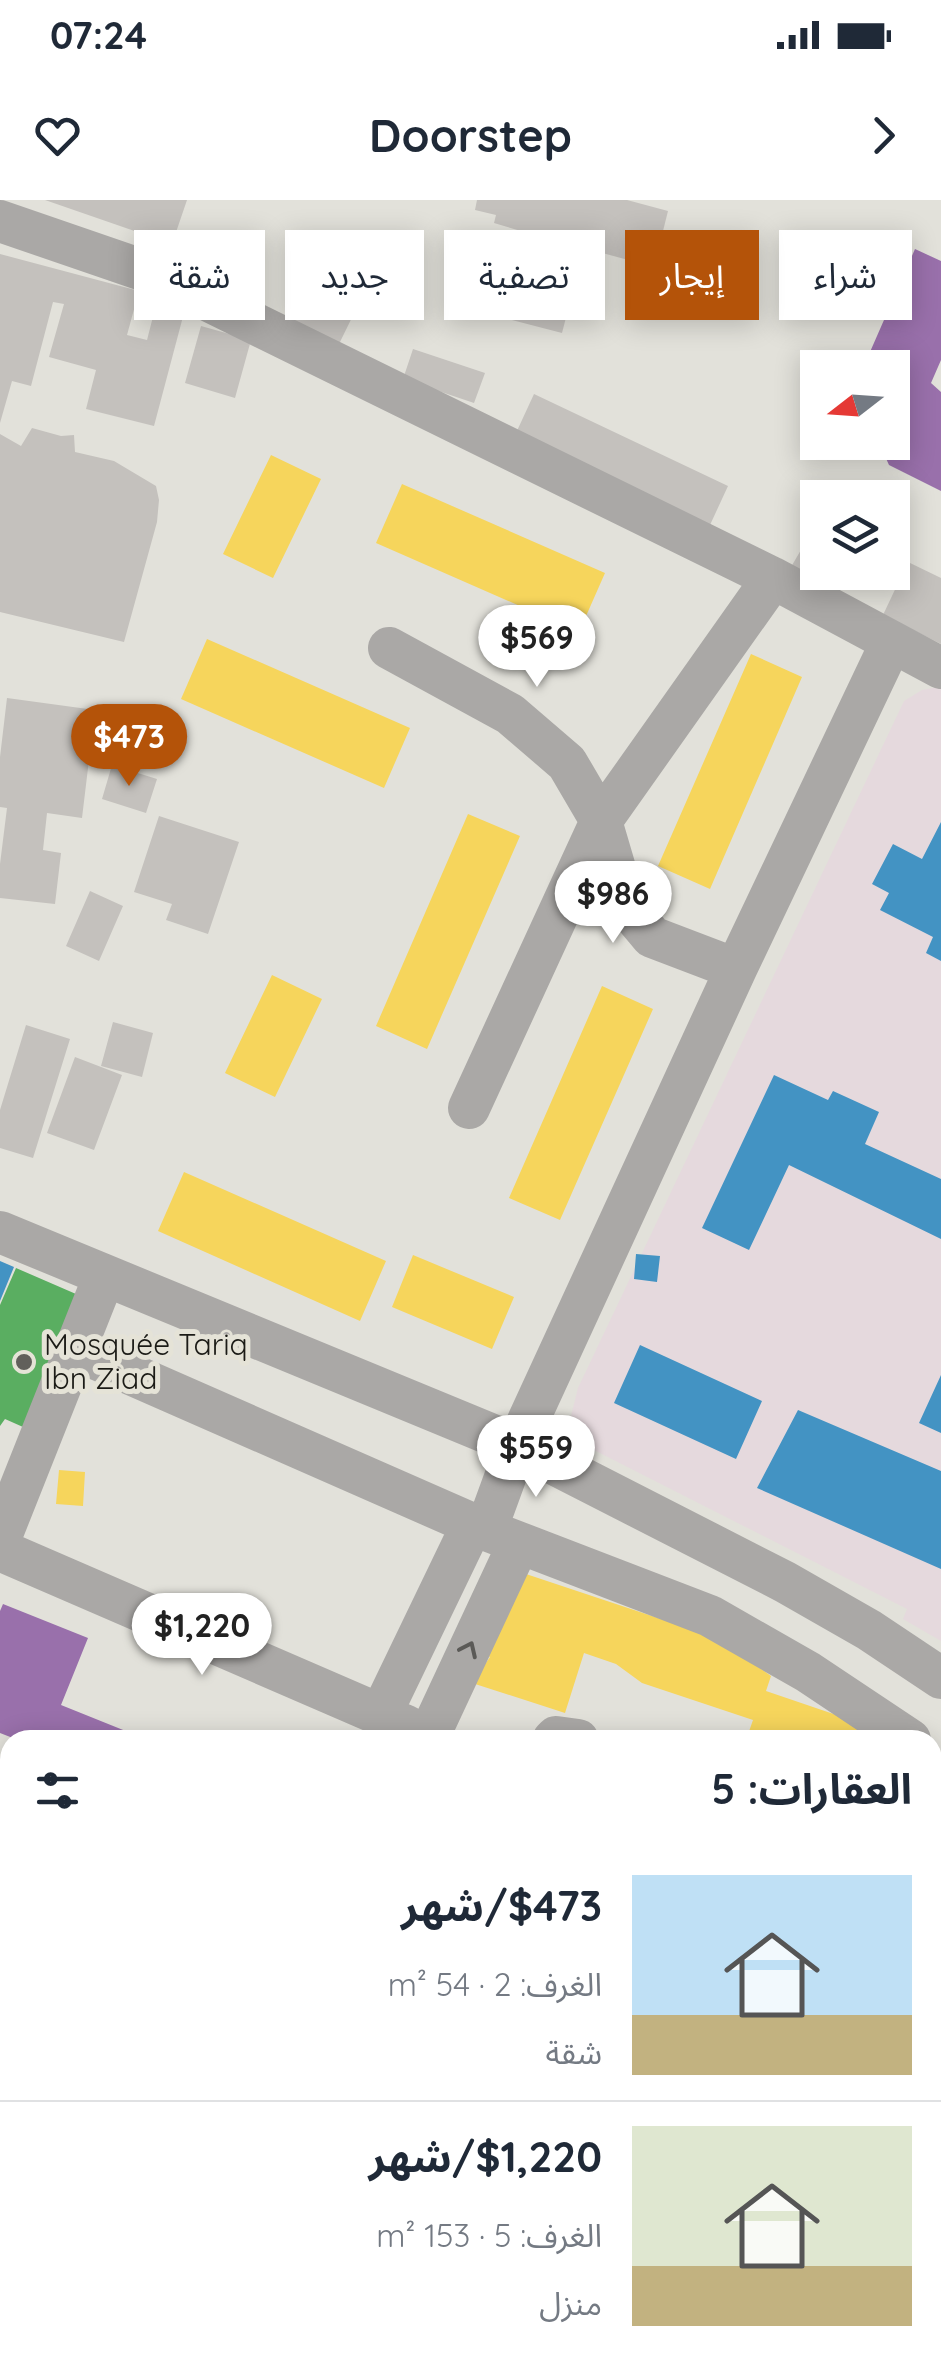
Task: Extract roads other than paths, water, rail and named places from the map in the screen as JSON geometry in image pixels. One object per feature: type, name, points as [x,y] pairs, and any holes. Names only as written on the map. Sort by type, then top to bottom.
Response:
[{"type":"street","points":[[0,221],[154,274],[773,578],[941,668]]},
{"type":"street","points":[[469,1108],[601,821],[773,578]]},
{"type":"street","points":[[433,1730],[517,1445],[736,968],[891,643]]},
{"type":"street","points":[[388,648],[510,714],[567,763],[601,821],[626,906],[652,938],[736,968]]},
{"type":"street","points":[[0,1232],[517,1445],[785,1582],[869,1630],[941,1678]]},
{"type":"street","points":[[0,1539],[104,1277]]},
{"type":"street","points":[[76,1350],[493,1532],[710,1616],[808,1672],[895,1730]]},
{"type":"street","points":[[380,1716],[493,1532]]},
{"type":"street","points":[[0,1550],[410,1730]]},
{"type":"place","name":"Mosquée Tariq Ibn Ziad","points":[[24,1362]]}]
